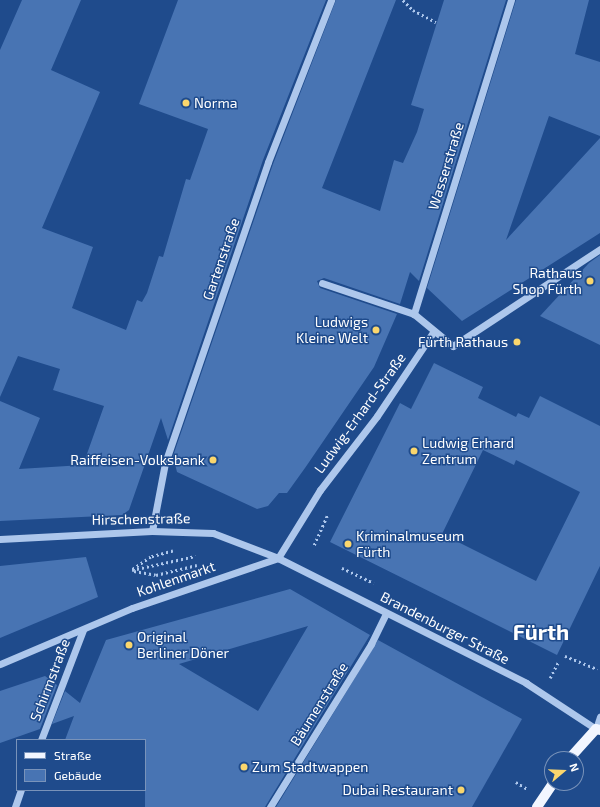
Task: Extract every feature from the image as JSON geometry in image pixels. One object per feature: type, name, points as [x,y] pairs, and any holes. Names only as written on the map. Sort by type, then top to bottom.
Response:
[{"type":"main road","points":[[577,751],[598,730]]},
{"type":"main road","points":[[537,807],[548,791]]},
{"type":"street","name":"Gartenstraße","points":[[152,531],[165,463],[268,162],[331,0]]},
{"type":"street","name":"Wasserstraße","points":[[414,314],[511,0]]},
{"type":"street","points":[[322,283],[414,314],[453,346],[600,249]]},
{"type":"street","name":"Ludwig-Erhard-Straße","points":[[278,558],[320,490],[377,416],[434,331]]},
{"type":"street","name":"Hirschenstraße","points":[[0,539],[152,531],[213,533],[278,558]]},
{"type":"street","name":"Brandenburger Straße","points":[[278,558],[543,692],[598,730]]},
{"type":"street","name":"Kohlenmarkt","points":[[0,664],[132,608],[278,558]]},
{"type":"street","name":"Bäumenstraße","points":[[270,807],[371,644],[386,612]]},
{"type":"street","name":"Schirmstraße","points":[[41,739],[83,630]]},
{"type":"street","points":[[598,730],[600,717]]},
{"type":"street","points":[[15,807],[21,791]]},
{"type":"path","points":[[403,0],[413,10],[436,22]]},
{"type":"path","points":[[314,545],[329,512]]},
{"type":"path","points":[[132,570],[151,556]]},
{"type":"path","points":[[132,570],[195,556]]},
{"type":"path","points":[[132,570],[156,575],[198,565]]},
{"type":"path","points":[[342,568],[374,583]]},
{"type":"path","points":[[565,656],[598,669]]},
{"type":"path","points":[[548,680],[558,662]]},
{"type":"building","points":[[22,0],[81,0],[51,70],[100,92],[42,228],[93,247],[72,308],[126,330],[137,300],[142,302],[147,293],[159,256],[163,257],[186,179],[190,180],[208,129],[139,104],[178,0],[326,0],[263,160],[168,440],[161,418],[129,510],[122,515],[0,521],[0,401],[40,418],[19,469],[83,465],[104,406],[53,390],[60,369],[18,356],[0,397],[0,50]]},
{"type":"building","points":[[336,0],[396,0],[322,188],[380,211],[394,160],[403,163],[417,132],[424,109],[411,105],[444,0],[506,0],[419,281],[410,272],[400,304],[324,278],[317,281],[320,288],[397,314],[374,367],[305,468],[287,493],[279,493],[268,506],[257,509],[177,472],[173,456],[273,164]]},
{"type":"building","points":[[516,0],[589,0],[575,54],[600,62],[600,136],[549,116],[506,240],[600,138],[600,233],[462,321],[427,288]]},
{"type":"building","points":[[600,255],[600,345],[540,316],[589,263]]},
{"type":"building","points":[[434,363],[483,387],[478,398],[516,417],[518,413],[529,418],[540,396],[600,426],[600,566],[557,655],[330,542],[400,403],[411,409]],"holes":[[[483,450],[514,465],[516,460],[580,492],[536,581],[442,534]]]},
{"type":"building","points":[[86,557],[98,597],[0,638],[0,566]]},
{"type":"building","points":[[290,589],[370,635],[265,807],[145,807],[146,739],[65,739],[74,716],[52,724],[65,691],[80,703],[106,640]],"holes":[[[308,626],[258,711],[179,664]]]},
{"type":"building","points":[[378,640],[522,719],[472,807],[276,807]]},
{"type":"building","points":[[45,676],[57,685],[40,729],[0,743],[0,691]]},
{"type":"place","name":"Norma","points":[[186,103]]},
{"type":"place","name":"Rathaus Shop Fürth","points":[[590,281]]},
{"type":"place","name":"Ludwigs Kleine Welt","points":[[376,330]]},
{"type":"place","name":"Fürth Rathaus","points":[[517,342]]},
{"type":"place","name":"Ludwig Erhard Zentrum","points":[[414,451]]},
{"type":"place","name":"Raiffeisen-Volksbank","points":[[213,460]]},
{"type":"place","name":"Kriminalmuseum Fürth","points":[[348,544]]},
{"type":"place","name":"Original Berliner Döner","points":[[129,645]]},
{"type":"place","name":"Zum Stadtwappen","points":[[244,767]]},
{"type":"place","name":"Dubai Restaurant","points":[[461,790]]},
{"type":"district","name":"Fürth","points":[[541,632]]}]
